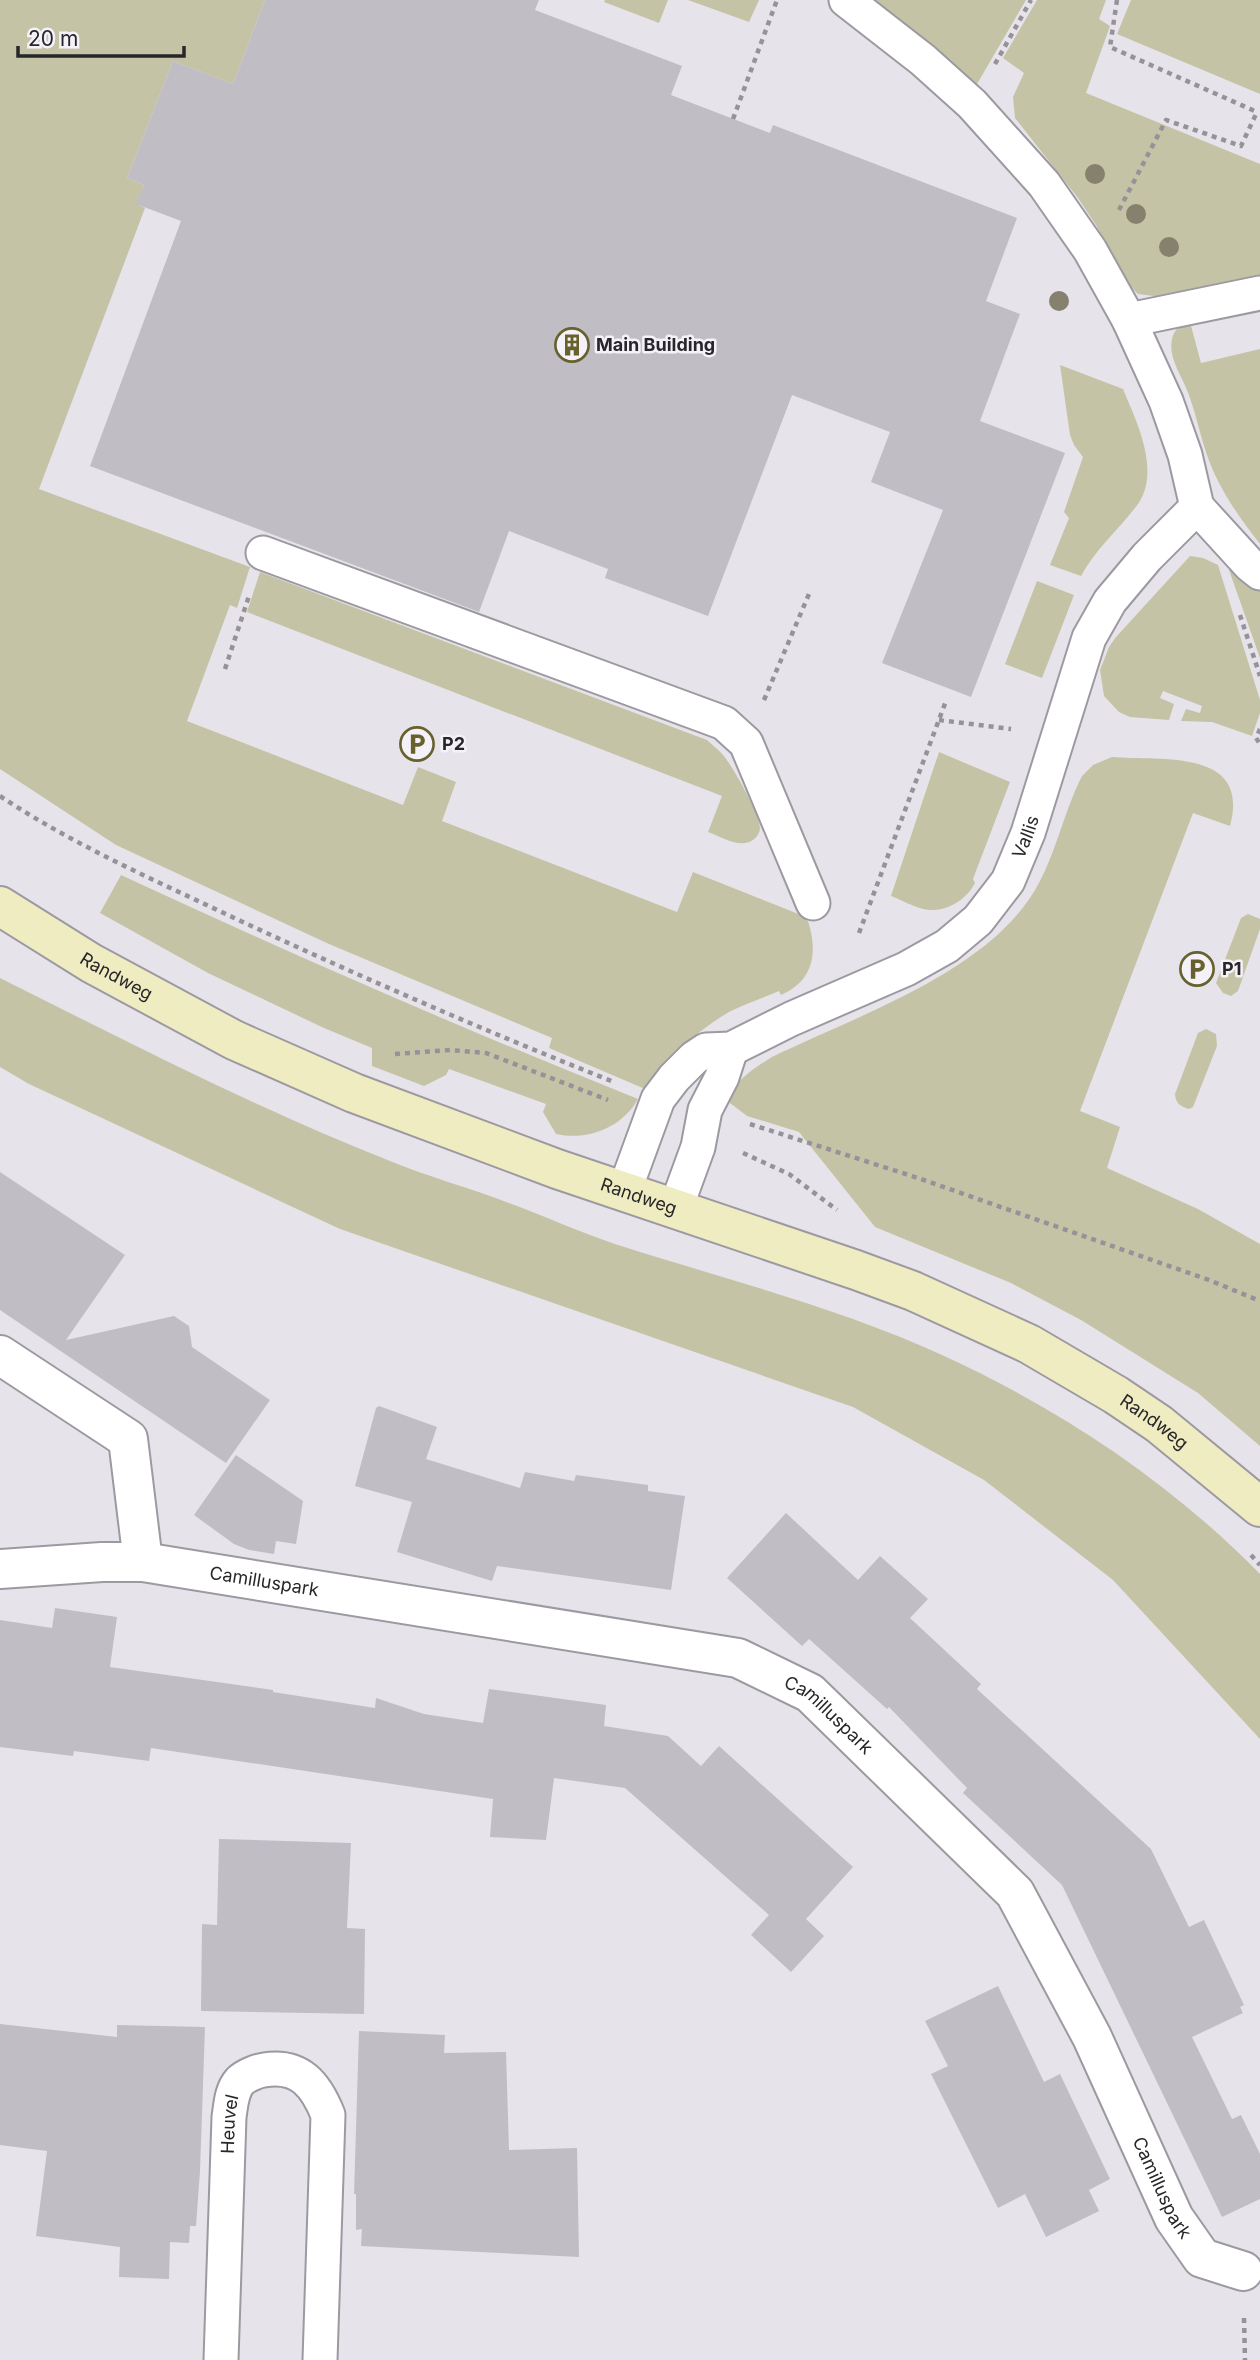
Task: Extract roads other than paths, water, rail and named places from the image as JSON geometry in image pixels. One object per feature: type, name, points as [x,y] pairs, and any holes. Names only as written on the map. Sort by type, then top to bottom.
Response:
[{"type":"main road","name":"Randweg","points":[[0,906],[91,963],[234,1041],[414,1116],[675,1210],[890,1283],[1029,1344],[1116,1395],[1159,1424],[1260,1507]]},
{"type":"street","points":[[0,1354],[128,1439],[143,1562]]},
{"type":"street","name":"Camilluspark","points":[[0,1569],[143,1562],[738,1658],[810,1693],[1015,1893],[1092,2037],[1174,2218],[1202,2258],[1243,2272]]},
{"type":"lane","points":[[846,0],[923,60],[972,104],[1044,184],[1090,250],[1129,320],[1166,401],[1185,455],[1198,507],[1260,573]]},
{"type":"lane","points":[[1129,320],[1260,293]]},
{"type":"lane","name":"Vallis","points":[[624,1192],[658,1099],[684,1068],[706,1050],[731,1049],[791,1019],[906,969],[947,946],[978,920],[1008,881],[1028,833],[1089,638],[1110,601],[1147,557],[1198,507]]},
{"type":"lane","points":[[263,553],[724,723],[746,743],[813,903]]},
{"type":"lane","points":[[675,1210],[698,1147],[705,1110],[722,1077],[731,1049]]},
{"type":"lane","name":"Heuvel","points":[[221,2360],[229,2117],[232,2096],[241,2079],[260,2071],[281,2067],[301,2075],[315,2088],[328,2115],[320,2360]]},
{"type":"place","name":"Main Building","points":[[572,345]]},
{"type":"place","name":"P2","points":[[417,744]]},
{"type":"place","name":"P1","points":[[1197,969]]}]
